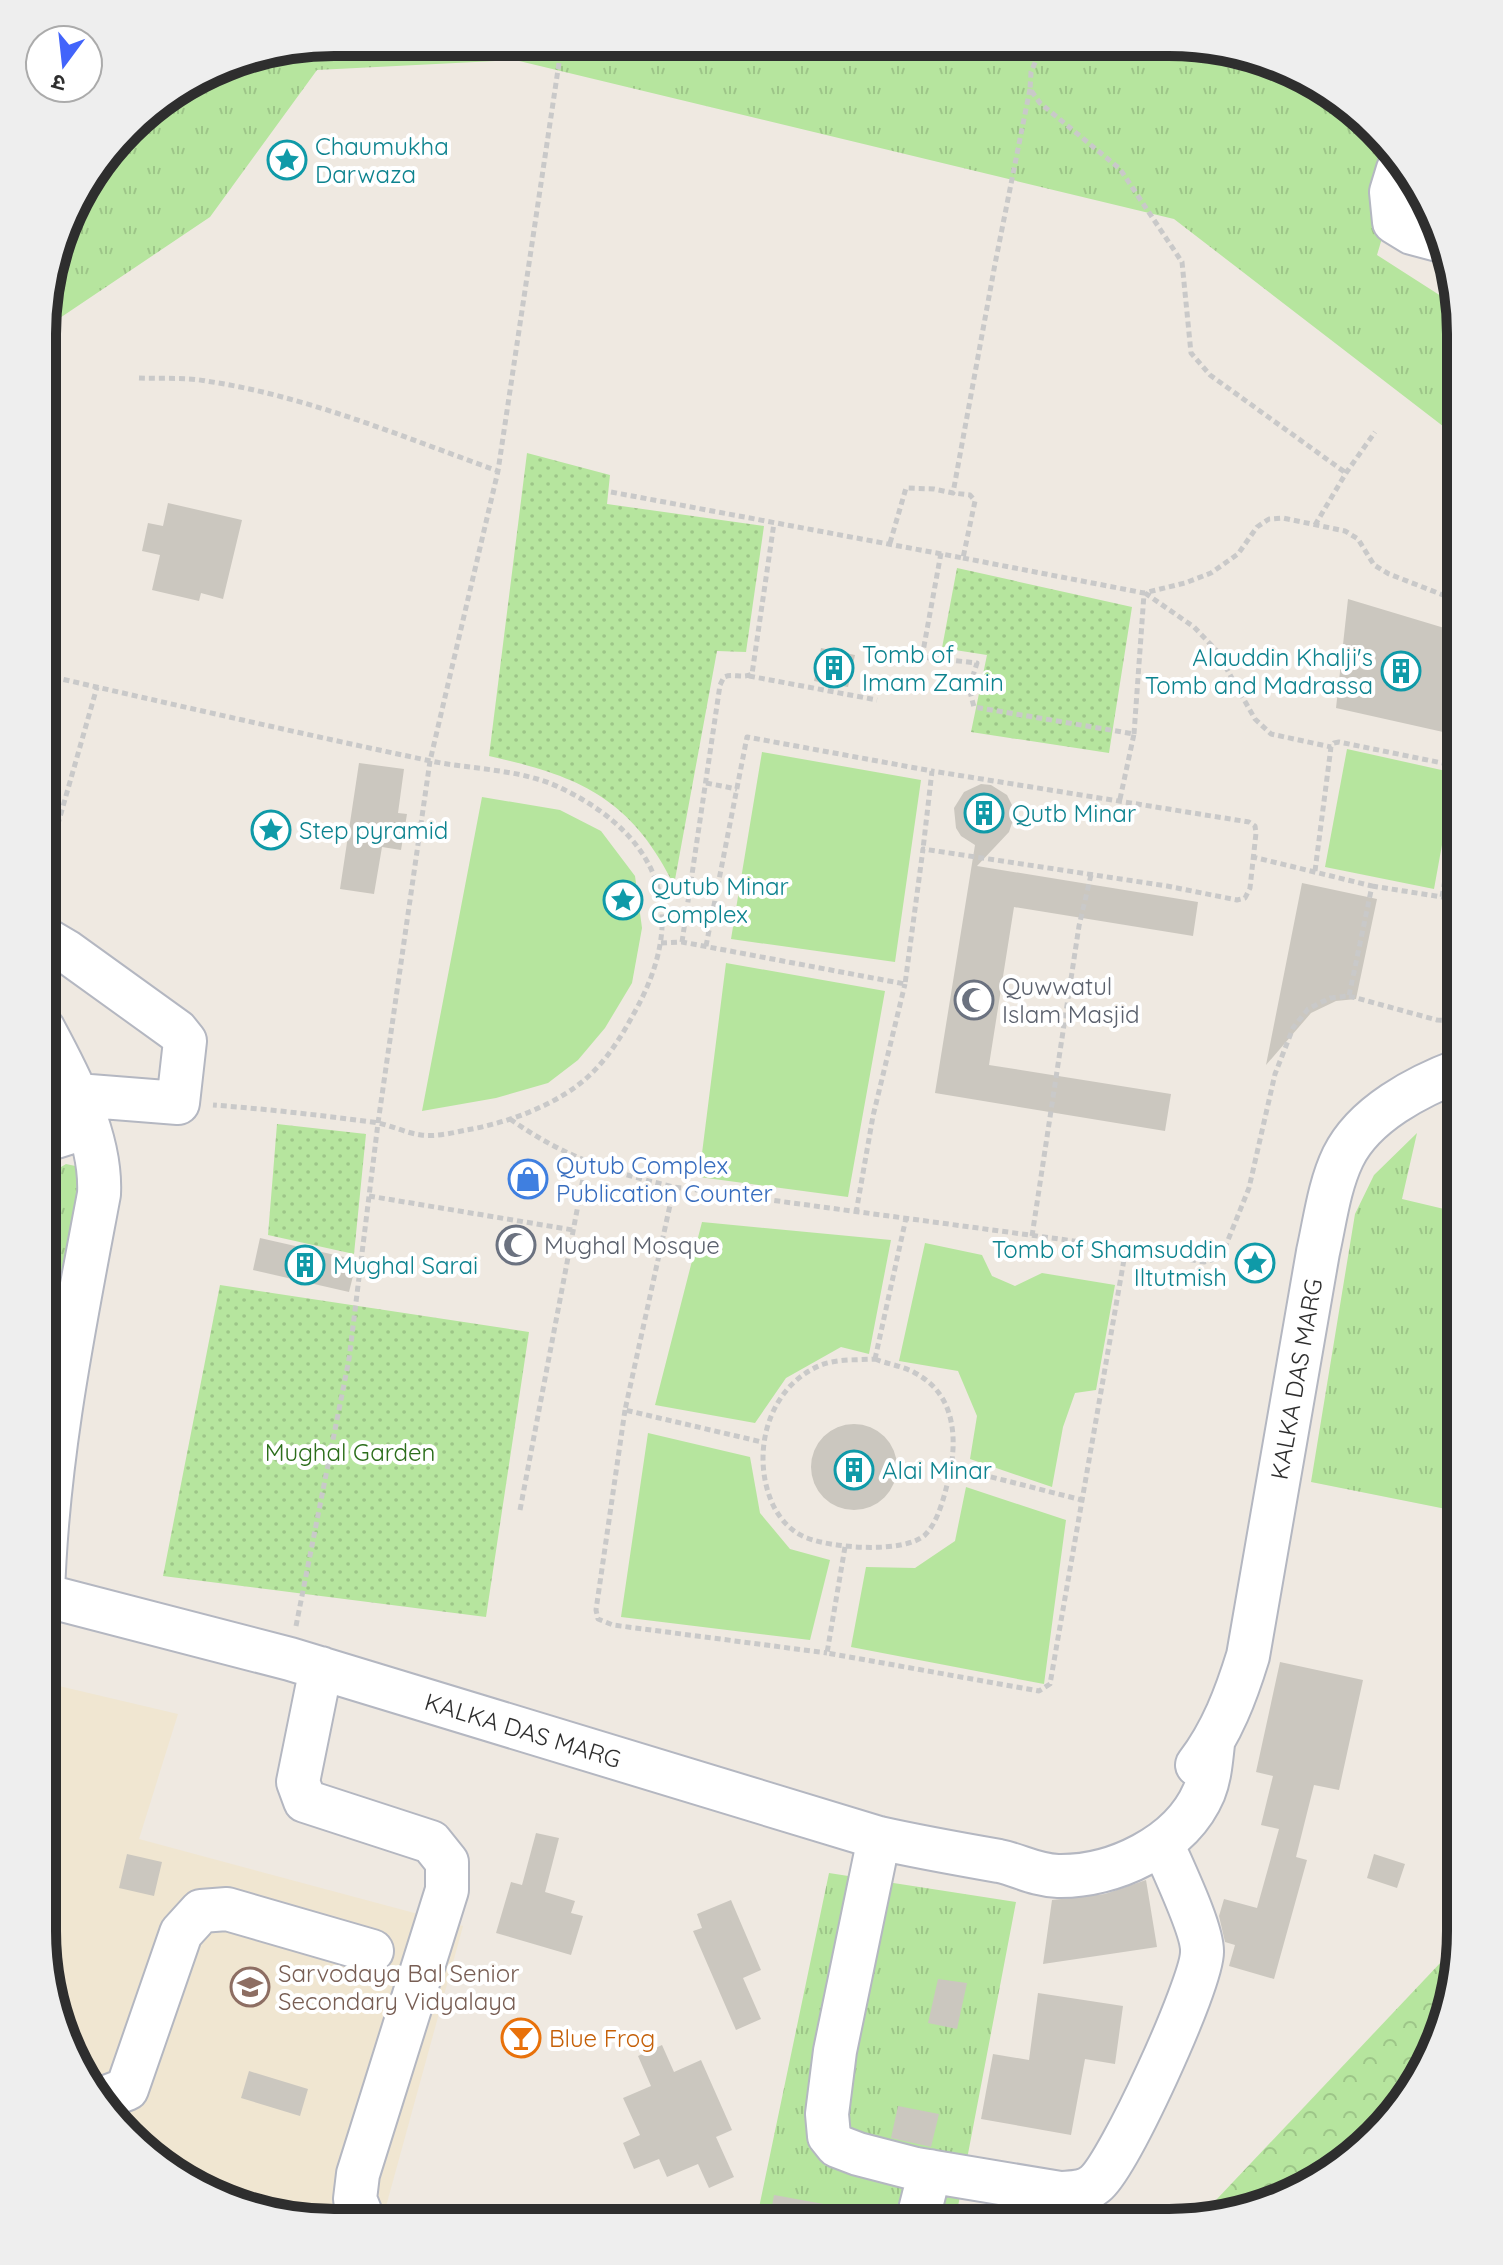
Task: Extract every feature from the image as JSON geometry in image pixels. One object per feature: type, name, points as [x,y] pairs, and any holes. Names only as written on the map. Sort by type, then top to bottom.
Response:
[{"type":"street","points":[[1396,174],[1391,192],[1394,222],[1412,233],[1429,238]]},
{"type":"street","points":[[56,945],[182,1035],[186,1049],[178,1103],[73,1109],[56,1127]]},
{"type":"street","points":[[56,1063],[100,1170],[99,1194],[56,1436]]},
{"type":"street","name":"KALKA DAS MARG","points":[[1004,1862],[1097,1845],[1126,1832],[1149,1818],[1166,1802],[1213,1744],[1236,1693],[1248,1656],[1318,1252],[1330,1196],[1344,1155],[1374,1117],[1408,1094],[1447,1077]]},
{"type":"street","name":"KALKA DAS MARG","points":[[56,1598],[305,1663],[879,1838],[1004,1862],[1025,1871],[1057,1876],[1108,1870],[1162,1843],[1184,1821],[1203,1795],[1210,1772],[1213,1744]]},
{"type":"street","points":[[305,1663],[298,1782],[305,1801],[431,1842],[447,1862],[447,1890],[358,2174],[355,2199],[359,2209]]},
{"type":"street","points":[[879,1838],[835,2051],[827,2114],[829,2136],[837,2146],[858,2154],[930,2171],[1060,2193],[1082,2192],[1097,2183],[1125,2143],[1192,1992],[1202,1962],[1203,1948],[1198,1931],[1162,1843]]},
{"type":"street","points":[[110,2095],[127,2089],[181,1933],[201,1911],[227,1909],[372,1951]]},
{"type":"street","points":[[920,2209],[930,2171]]},
{"type":"path","points":[[305,1663],[430,761],[498,471],[560,56]]},
{"type":"path","points":[[953,493],[1031,72],[1038,56]]},
{"type":"path","points":[[1030,89],[1040,103],[1120,169],[1182,262],[1191,353],[1210,375],[1346,473]]},
{"type":"path","points":[[139,378],[204,380],[265,393],[363,422],[498,471]]},
{"type":"path","points":[[1315,525],[1375,432]]},
{"type":"path","points":[[890,543],[906,488],[970,495],[975,501],[963,558]]},
{"type":"path","points":[[611,492],[1144,593],[1194,627],[1216,650],[1255,719],[1271,734],[1331,747],[1339,742],[1447,764]]},
{"type":"path","points":[[1144,593],[1211,573],[1238,554],[1257,527],[1269,519],[1283,518],[1345,531],[1358,539],[1374,565],[1447,596]]},
{"type":"path","points":[[748,676],[755,666],[774,523]]},
{"type":"path","points":[[941,553],[922,657],[977,663],[969,688],[974,707],[1134,734]]},
{"type":"path","points":[[1120,799],[1134,734],[1144,593]]},
{"type":"path","points":[[682,942],[722,680],[728,675],[748,676],[877,700]]},
{"type":"path","points":[[56,678],[430,761],[531,777],[562,789],[622,829],[648,861],[660,889],[663,918],[661,943],[650,986],[606,1058],[578,1086],[544,1105],[468,1130],[423,1135],[378,1123],[273,1109],[178,1103]]},
{"type":"path","points":[[56,831],[97,687]]},
{"type":"path","points":[[706,946],[747,737],[932,771],[1249,822],[1255,826],[1256,833],[1250,888],[1245,898],[1237,900],[923,849]]},
{"type":"path","points":[[1315,871],[1331,747]]},
{"type":"path","points":[[856,1213],[873,1116],[905,984],[932,771]]},
{"type":"path","points":[[706,783],[737,789]]},
{"type":"path","points":[[1253,857],[1372,886],[1447,898]]},
{"type":"path","points":[[1442,897],[1447,869]]},
{"type":"path","points":[[1032,1236],[1079,926],[1091,875]]},
{"type":"path","points":[[1349,996],[1372,886]]},
{"type":"path","points":[[661,943],[706,946],[905,984]]},
{"type":"path","points":[[509,1118],[540,1140],[586,1163],[674,1187],[1126,1248],[1204,1262],[1215,1259],[1224,1250],[1249,1188],[1275,1074],[1293,1028],[1308,1009],[1330,998],[1349,996],[1447,1020]]},
{"type":"path","points":[[520,1510],[586,1163]]},
{"type":"path","points":[[674,1187],[625,1410],[596,1610],[598,1619],[613,1625],[827,1653],[1039,1691],[1048,1688],[1126,1248]]},
{"type":"path","points":[[369,1196],[574,1230]]},
{"type":"path","points":[[875,1359],[906,1218]]},
{"type":"path","points":[[875,1359],[916,1373],[936,1391],[950,1410],[952,1467],[934,1523],[924,1536],[904,1544],[845,1547],[805,1538],[787,1526],[769,1495],[762,1442],[769,1419],[782,1397],[810,1370],[839,1361],[875,1359]]},
{"type":"path","points":[[625,1410],[762,1442]]},
{"type":"path","points":[[952,1467],[1082,1500]]},
{"type":"path","points":[[827,1653],[845,1547]]},
{"type":"shaded area","name":"Sarvodaya Bal Senior Secondary Vidyalaya","points":[[56,1685],[178,1714],[139,1839],[463,1926],[385,2209],[298,2207],[262,2200],[195,2172],[137,2128],[113,2100],[93,2070],[77,2037],[61,1985],[56,1931]]},
{"type":"green space","points":[[334,56],[1205,58],[1241,65],[1308,93],[1366,137],[1399,179],[1377,255],[1445,299],[1447,429],[1174,219],[515,60],[317,70],[210,217],[57,320],[65,262],[77,228],[93,195],[125,151],[151,125],[195,93],[262,65],[298,58]]},
{"type":"green space","points":[[527,453],[610,475],[607,504],[764,526],[746,652],[717,651],[674,885],[640,831],[599,795],[550,772],[489,756]]},
{"type":"green space","points":[[957,568],[1132,607],[1109,753],[971,732],[987,655],[942,648]]},
{"type":"green space","points":[[1347,749],[1447,771],[1447,819],[1434,889],[1325,867]]},
{"type":"green space","points":[[762,752],[921,780],[895,962],[731,939]]},
{"type":"green space","points":[[482,797],[560,810],[601,831],[635,876],[642,928],[632,983],[605,1028],[578,1060],[548,1083],[496,1098],[422,1111]]},
{"type":"green space","points":[[726,963],[885,991],[848,1197],[699,1177]]},
{"type":"green space","points":[[277,1124],[366,1134],[354,1254],[268,1235]]},
{"type":"green space","points":[[1417,1133],[1402,1199],[1446,1210],[1446,1509],[1311,1482],[1355,1214],[1374,1175]]},
{"type":"green space","points":[[66,1164],[80,1167],[93,1190],[56,1357],[56,1170]]},
{"type":"green space","points":[[702,1222],[891,1240],[869,1354],[841,1347],[786,1378],[755,1423],[655,1405]]},
{"type":"green space","points":[[925,1243],[982,1255],[992,1276],[1015,1286],[1042,1273],[1115,1285],[1096,1390],[1075,1393],[1063,1427],[1052,1487],[970,1459],[977,1416],[958,1371],[899,1361]]},
{"type":"green space","name":"Mughal Garden","points":[[220,1285],[529,1332],[486,1617],[163,1576]]},
{"type":"green space","points":[[648,1433],[750,1457],[760,1513],[790,1549],[830,1560],[810,1640],[621,1617]]},
{"type":"green space","points":[[966,1487],[1066,1520],[1044,1684],[851,1647],[866,1567],[915,1568],[955,1541]]},
{"type":"green space","points":[[829,1873],[1016,1902],[957,2209],[759,2209]]},
{"type":"green space","points":[[1445,1958],[1442,1985],[1418,2054],[1400,2085],[1366,2128],[1308,2172],[1258,2194],[1210,2206]]},
{"type":"building","points":[[168,503],[242,520],[223,599],[201,593],[199,601],[152,590],[160,555],[142,551],[148,523],[163,526]]},
{"type":"building","name":"Alauddin Khalji's Tomb and Madrassa","points":[[1348,599],[1447,629],[1447,733],[1336,708]]},
{"type":"building","name":"Tomb of Imam Zamin","points":[[821,648],[855,655],[848,687],[814,681]]},
{"type":"building","points":[[359,763],[404,769],[398,813],[407,814],[401,850],[382,847],[374,894],[340,889]]},
{"type":"building","name":"Quwwatul Islam Masjid","points":[[981,784],[991,785],[1007,795],[1014,809],[1014,817],[1009,832],[977,866],[1198,902],[1193,936],[1014,907],[989,1065],[1171,1094],[1165,1131],[935,1093],[975,845],[961,836],[956,828],[954,808],[964,792]]},
{"type":"building","points":[[1302,883],[1377,899],[1356,999],[1336,1001],[1311,1013],[1266,1065]]},
{"type":"building","name":"Mughal Sarai","points":[[260,1238],[357,1260],[349,1292],[253,1270]]},
{"type":"building","name":"Alai Minar","points":[[846,1424],[862,1424],[885,1436],[894,1450],[897,1467],[894,1484],[885,1498],[862,1510],[846,1510],[830,1503],[818,1491],[811,1475],[811,1459],[818,1443],[830,1431]]},
{"type":"building","points":[[1280,1662],[1363,1680],[1339,1790],[1314,1785],[1296,1857],[1307,1860],[1274,1979],[1229,1966],[1235,1945],[1225,1942],[1219,1916],[1224,1899],[1257,1908],[1279,1829],[1261,1825],[1273,1776],[1256,1772]]},
{"type":"building","points":[[536,1833],[559,1838],[545,1892],[575,1901],[571,1913],[583,1916],[571,1955],[496,1933],[511,1882],[522,1885]]},
{"type":"building","points":[[127,1854],[162,1862],[154,1896],[119,1888]]},
{"type":"building","points":[[1374,1854],[1405,1864],[1397,1888],[1367,1878]]},
{"type":"building","points":[[1146,1880],[1157,1947],[1043,1964],[1052,1900],[1105,1894]]},
{"type":"building","points":[[731,1900],[761,1970],[743,1978],[761,2019],[736,2030],[693,1931],[702,1928],[697,1914]]},
{"type":"building","points":[[938,1979],[967,1983],[957,2029],[928,2023]]},
{"type":"building","points":[[1038,1993],[1123,2006],[1115,2064],[1085,2059],[1071,2135],[981,2119],[993,2054],[1029,2060]]},
{"type":"building","points":[[662,2045],[674,2072],[701,2060],[732,2130],[716,2137],[734,2177],[709,2188],[698,2164],[667,2177],[659,2159],[634,2169],[623,2143],[640,2135],[623,2098],[651,2086],[638,2056]]},
{"type":"building","points":[[249,2071],[308,2089],[300,2116],[241,2098]]},
{"type":"building","points":[[898,2106],[939,2114],[931,2147],[891,2138]]},
{"type":"building","points":[[774,2195],[851,2209],[771,2209]]},
{"type":"place","name":"Chaumukha Darwaza","points":[[287,160]]},
{"type":"place","name":"Tomb of Imam Zamin","points":[[834,668]]},
{"type":"place","name":"Alauddin Khalji's Tomb and Madrassa","points":[[1401,671]]},
{"type":"place","name":"Qutb Minar","points":[[984,813]]},
{"type":"place","name":"Step pyramid","points":[[271,830]]},
{"type":"place","name":"Qutub Minar Complex","points":[[623,900]]},
{"type":"place","name":"Quwwatul Islam Masjid","points":[[974,1000]]},
{"type":"place","name":"Qutub Complex Publication Counter","points":[[528,1179]]},
{"type":"place","name":"Mughal Mosque","points":[[516,1245]]},
{"type":"place","name":"Tomb of Shamsuddin Iltutmish","points":[[1255,1263]]},
{"type":"place","name":"Mughal Sarai","points":[[305,1265]]},
{"type":"place","name":"Alai Minar","points":[[854,1470]]},
{"type":"place","name":"Sarvodaya Bal Senior Secondary Vidyalaya","points":[[250,1987]]},
{"type":"place","name":"Blue Frog","points":[[521,2038]]}]
